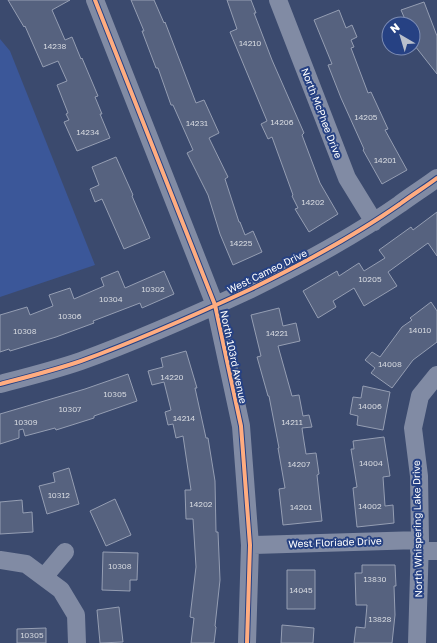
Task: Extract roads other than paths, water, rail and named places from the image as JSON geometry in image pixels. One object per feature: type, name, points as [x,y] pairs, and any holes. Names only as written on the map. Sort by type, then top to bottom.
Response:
[{"type":"street","name":"North 103rd Avenue","points":[[95,0],[215,305],[241,426],[250,545],[247,643]]},
{"type":"street","name":"North McPhee Drive","points":[[278,0],[347,178],[374,222]]},
{"type":"street","name":"West Cameo Drive","points":[[0,384],[80,361],[215,305],[279,275],[334,246],[374,222],[437,178]]},
{"type":"street","name":"North Whispering Lake Drive","points":[[418,643],[425,547],[413,428],[420,396],[437,375]]},
{"type":"street","name":"West Floriade Drive","points":[[250,545],[425,547]]},
{"type":"street","points":[[44,577],[65,552]]},
{"type":"street","points":[[0,560],[26,564],[61,590],[76,615],[77,643]]}]
